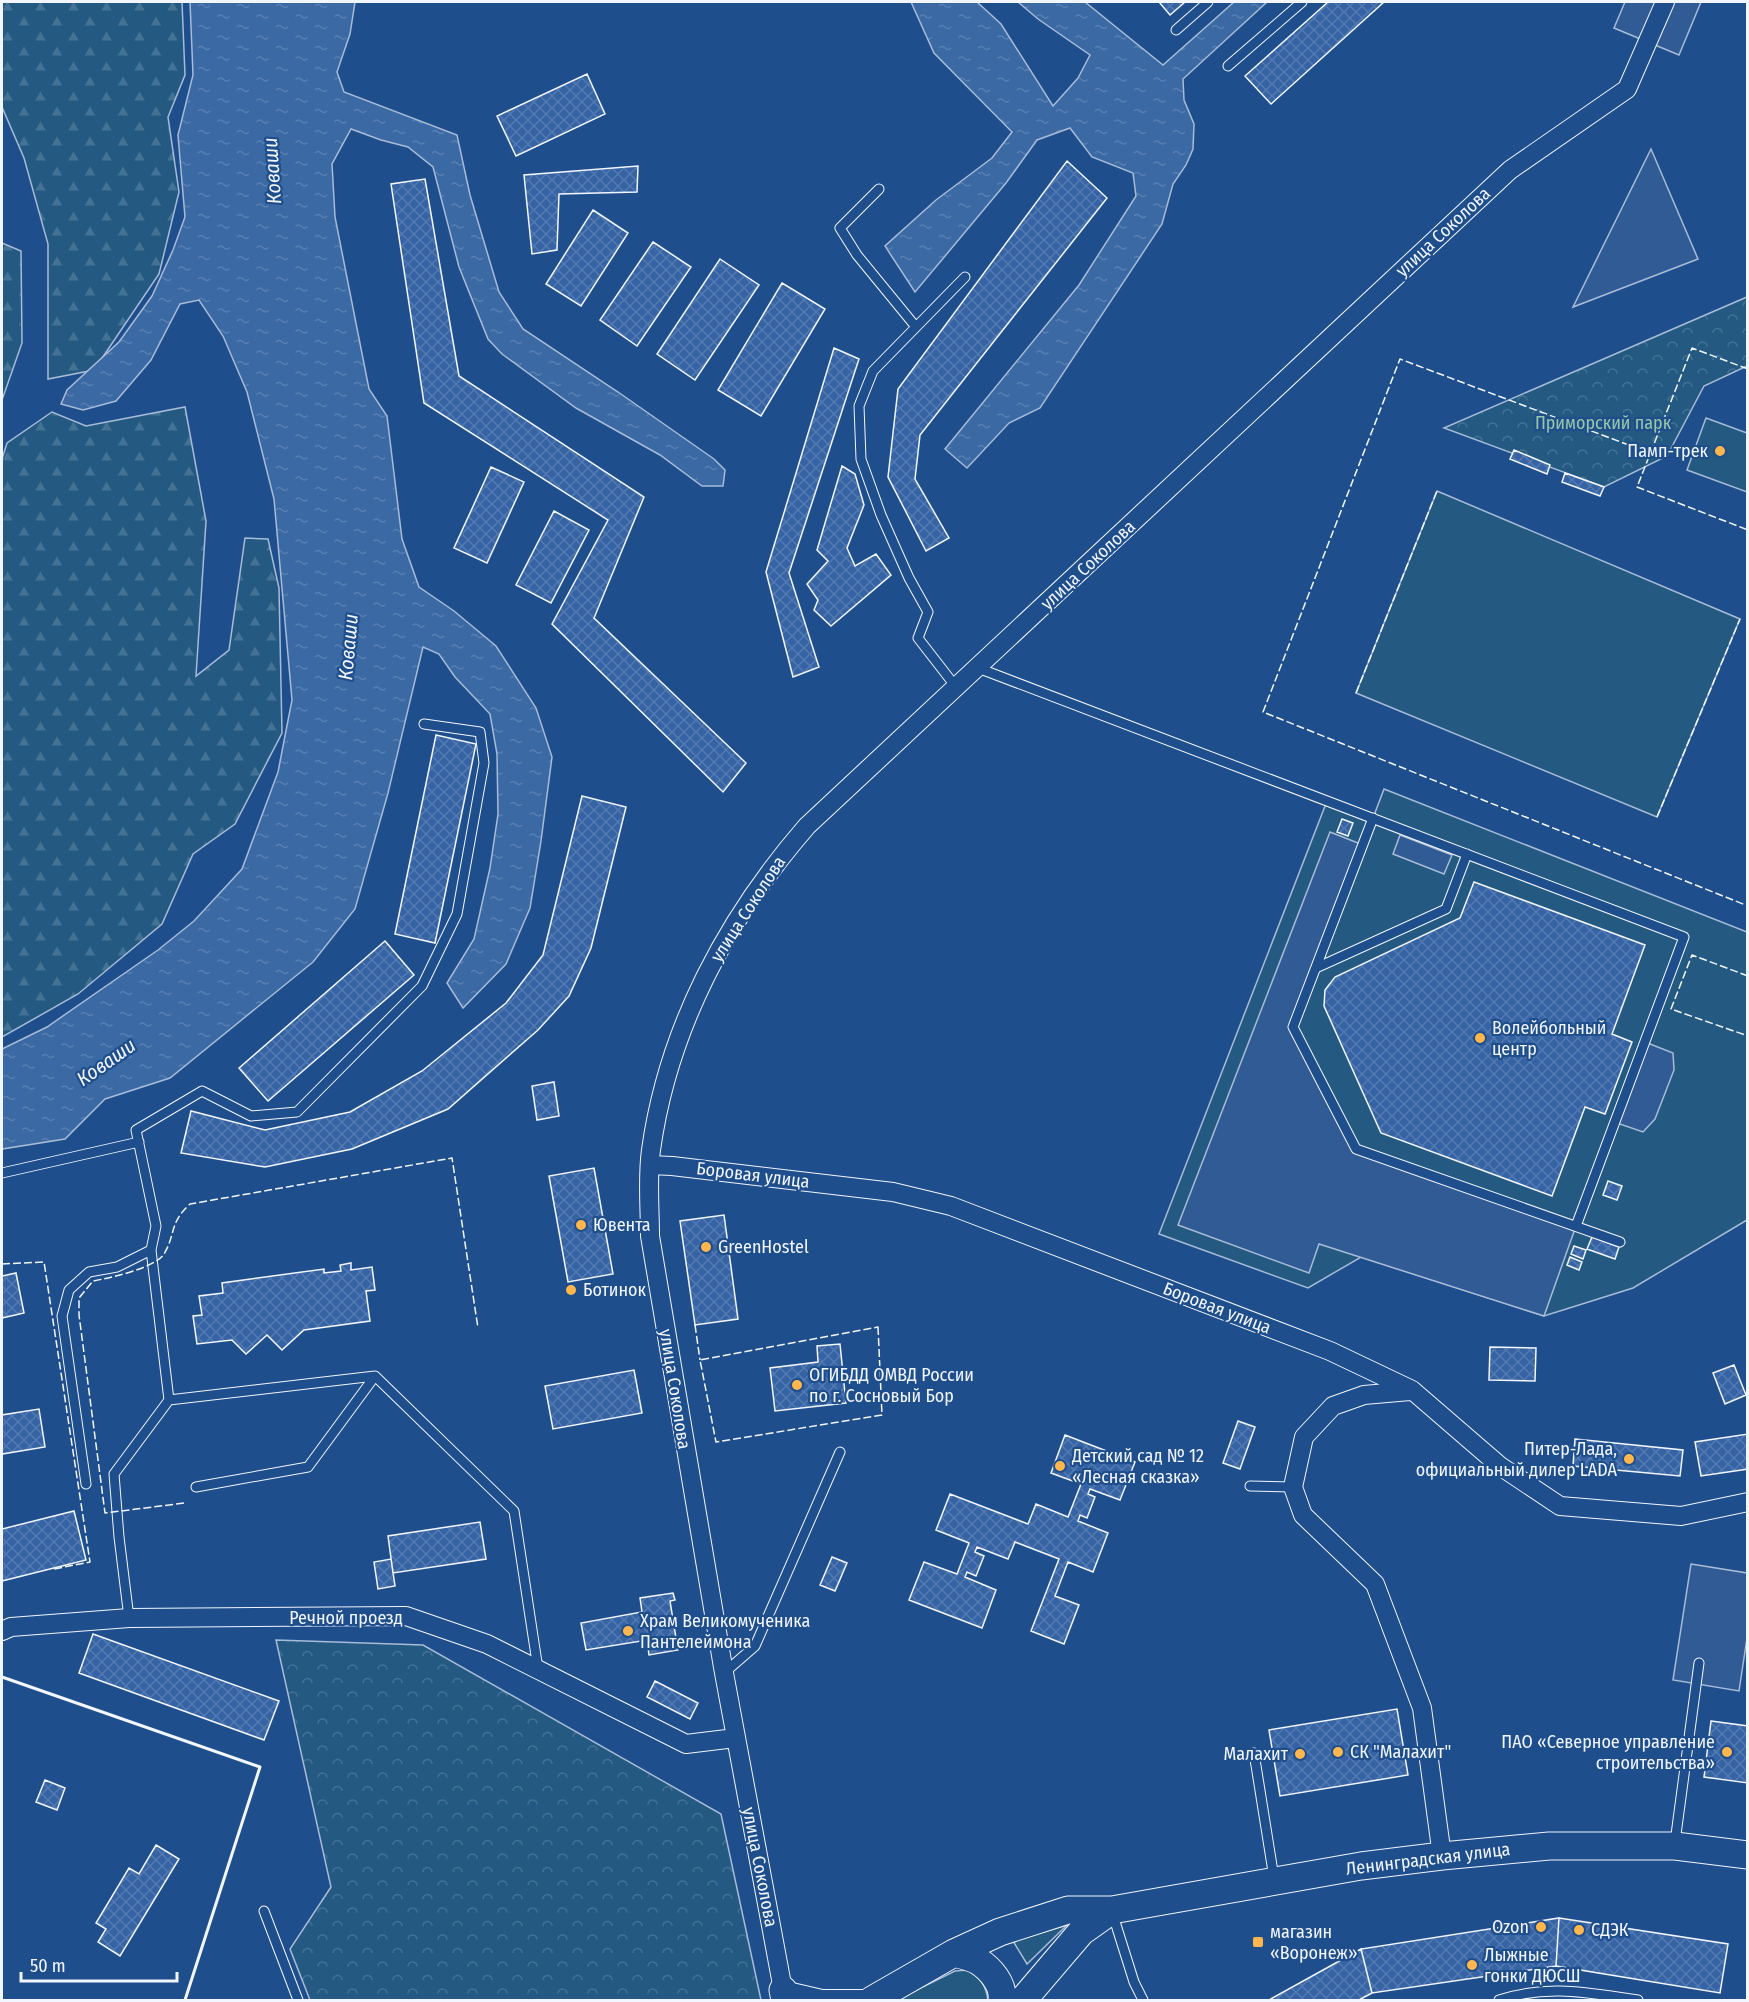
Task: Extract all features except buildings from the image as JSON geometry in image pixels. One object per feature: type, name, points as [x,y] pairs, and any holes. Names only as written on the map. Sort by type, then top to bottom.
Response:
[{"type":"main road","name":"Ленинградская улица","points":[[872,2000],[954,1953],[1000,1932],[1068,1910],[1112,1910],[1274,1880],[1442,1856],[1549,1846],[1675,1846],[1748,1855]]},
{"type":"main road","name":"Ленинградская улица","points":[[1023,2001],[1082,1932],[1112,1910]]},
{"type":"main road","points":[[954,1953],[978,1961],[994,1974],[1003,1993],[1002,2001]]},
{"type":"street","name":"улица Соколова","points":[[872,2000],[822,1999],[784,1995],[735,1738],[650,1236],[650,1152],[661,1092],[694,1000],[728,934],[775,863],[807,826],[1510,170],[1627,88],[1665,2]]},
{"type":"street","name":"Боровая улица","points":[[650,1165],[893,1192],[951,1206],[1330,1351],[1412,1390],[1500,1466],[1560,1506],[1681,1516],[1748,1502]]},
{"type":"street","points":[[1412,1390],[1364,1395],[1333,1406],[1304,1437],[1293,1487],[1303,1515],[1375,1584],[1422,1708],[1442,1856]]},
{"type":"street","name":"Речной проезд","points":[[2,1631],[11,1627],[129,1618],[406,1616],[487,1644],[686,1744],[735,1738]]},
{"type":"lane","points":[[1176,30],[1208,2]]},
{"type":"lane","points":[[1228,66],[1302,2]]},
{"type":"lane","points":[[879,189],[840,228],[857,255],[916,327]]},
{"type":"lane","points":[[956,687],[918,638],[928,612],[909,578],[881,515],[861,459],[859,406],[873,371],[965,277]]},
{"type":"lane","points":[[978,668],[1684,937],[1576,1226]]},
{"type":"lane","points":[[129,1618],[114,1474],[169,1400],[151,1250],[156,1226],[136,1130],[202,1091],[251,1116],[297,1112],[422,986],[457,914],[484,763],[480,732],[424,724]]},
{"type":"lane","points":[[1373,818],[1293,1027],[1356,1149],[1620,1242]]},
{"type":"lane","points":[[1316,968],[1446,909],[1467,854]]},
{"type":"lane","points":[[2,1173],[139,1142]]},
{"type":"lane","points":[[86,1484],[62,1316],[69,1290],[88,1272],[117,1267],[151,1250]]},
{"type":"lane","points":[[169,1400],[375,1376]]},
{"type":"lane","points":[[196,1487],[308,1467],[375,1376]]},
{"type":"lane","points":[[375,1376],[514,1511],[538,1669]]},
{"type":"lane","points":[[724,1673],[755,1646],[840,1452]]},
{"type":"lane","points":[[1250,1486],[1293,1487]]},
{"type":"lane","points":[[1675,1846],[1699,1663]]},
{"type":"lane","points":[[1254,1753],[1274,1880]]},
{"type":"lane","points":[[1112,1910],[1134,1982],[1143,2001]]},
{"type":"lane","points":[[264,1911],[298,2001]]},
{"type":"lane","points":[[1499,2001],[1516,1995],[1566,1990],[1638,2001]]},
{"type":"green space","points":[[2,2],[182,2],[185,75],[168,117],[179,192],[159,274],[94,370],[48,379],[48,244],[24,158],[2,107]]},
{"type":"green space","points":[[2,243],[21,251],[22,343],[2,400]]},
{"type":"green space","name":"Приморский парк","points":[[1747,297],[1747,366],[1704,386],[1667,456],[1604,487],[1444,428]]},
{"type":"green space","points":[[185,407],[206,521],[196,676],[229,650],[245,538],[268,539],[279,588],[282,733],[235,824],[193,854],[162,924],[78,994],[2,1037],[2,459],[7,443],[52,412],[86,426]]},
{"type":"green space","name":"Памп-трек","points":[[1706,418],[1747,433],[1747,492],[1687,470]]},
{"type":"green space","points":[[1437,491],[1740,619],[1657,817],[1356,693]]},
{"type":"green space","points":[[1384,789],[1747,932],[1747,1220],[1633,1288],[1544,1316],[1361,1257],[1308,1288],[1159,1234],[1327,801],[1373,818]]},
{"type":"green space","points":[[276,1640],[423,1645],[721,1814],[761,2000],[310,2000],[290,1949],[331,1887]]},
{"type":"green space","points":[[1067,1925],[1027,1964],[1013,1941]]},
{"type":"green space","points":[[968,1970],[982,1983],[988,2000],[896,2000],[955,1971]]},
{"type":"shaded area","points":[[1625,2],[1701,2],[1679,55],[1614,28]]},
{"type":"shaded area","points":[[1651,149],[1698,259],[1573,307]]},
{"type":"shaded area","points":[[1330,832],[1363,845],[1293,1027],[1356,1149],[1576,1226],[1544,1316],[1319,1244],[1309,1273],[1178,1225]]},
{"type":"shaded area","points":[[1400,835],[1452,855],[1444,874],[1393,854]]},
{"type":"shaded area","points":[[1645,1042],[1673,1053],[1674,1070],[1655,1119],[1643,1132],[1614,1122]]},
{"type":"shaded area","points":[[1691,1564],[1747,1573],[1747,1638],[1739,1691],[1673,1680]]},
{"type":"water","name":"Коваши","points":[[190,2],[355,2],[350,34],[337,72],[344,92],[457,135],[470,195],[499,292],[523,329],[714,459],[725,470],[723,486],[702,486],[660,455],[576,408],[502,354],[488,339],[459,267],[433,167],[408,147],[351,129],[332,164],[335,217],[369,389],[387,416],[402,539],[419,587],[454,611],[496,646],[536,708],[552,757],[530,908],[506,964],[463,1008],[447,983],[474,939],[490,868],[498,814],[497,754],[490,714],[455,677],[439,654],[423,647],[388,793],[355,909],[313,962],[170,1078],[105,1099],[65,1139],[2,1149],[2,1049],[47,1027],[158,950],[194,921],[242,869],[278,772],[292,700],[274,499],[247,392],[223,336],[199,300],[180,304],[151,360],[116,401],[83,410],[61,404],[67,390],[119,342],[152,296],[185,217],[178,135],[193,75]]},
{"type":"water","points":[[911,2],[977,2],[1001,24],[1053,106],[1078,78],[1090,55],[1038,19],[1018,2],[1085,2],[1163,65],[1234,2],[1267,2],[1183,79],[1184,100],[1194,124],[1193,149],[1186,165],[1173,184],[1162,224],[1040,408],[1009,423],[967,468],[945,449],[1079,285],[1136,196],[1133,173],[1092,157],[1070,128],[1037,140],[1006,183],[915,292],[885,246],[936,200],[992,158],[1012,132],[934,53]]},
{"type":"fence","points":[[1748,369],[1692,348],[1637,487],[1748,530]]},
{"type":"fence","points":[[1650,453],[1400,359],[1263,712],[1748,906]]},
{"type":"fence","points":[[1356,693],[1437,491]]},
{"type":"fence","points":[[1657,817],[1740,619]]},
{"type":"fence","points":[[1748,976],[1692,955],[1671,1009],[1748,1036]]},
{"type":"fence","points":[[184,1503],[105,1513],[79,1315],[79,1298],[93,1281],[132,1272],[159,1259],[168,1247],[179,1217],[190,1204],[452,1158],[478,1328]]},
{"type":"fence","points":[[2,1264],[44,1262],[90,1562],[54,1569]]},
{"type":"fence","points":[[695,1325],[700,1360]]},
{"type":"fence","points":[[878,1327],[882,1415],[716,1442],[700,1360],[878,1327]]},
{"type":"wall","points":[[2,1677],[260,1767],[185,2000]]},
{"type":"place","name":"Памп-трек","points":[[1720,451]]},
{"type":"place","name":"Волейбольный центр","points":[[1480,1038]]},
{"type":"place","name":"Ювента","points":[[581,1225]]},
{"type":"place","name":"GreenHostel","points":[[706,1247]]},
{"type":"place","name":"Ботинок","points":[[571,1290]]},
{"type":"place","name":"ОГИБДД ОМВД России по г. Сосновый Бор","points":[[797,1385]]},
{"type":"place","name":"Питер-Лада, официальный дилер LADA","points":[[1629,1459]]},
{"type":"place","name":"Детский сад № 12 «Лесная сказка»","points":[[1060,1466]]},
{"type":"place","name":"Храм Великомученика Пантелеймона","points":[[628,1631]]},
{"type":"place","name":"СК \"Малахит\"","points":[[1338,1752]]},
{"type":"place","name":"ПАО «Северное управление строительства»","points":[[1727,1752]]},
{"type":"place","name":"Малахит","points":[[1300,1754]]},
{"type":"place","name":"Ozon","points":[[1541,1927]]},
{"type":"place","name":"СДЭК","points":[[1579,1930]]},
{"type":"place","name":"магазин «Воронеж»","points":[[1258,1942]]},
{"type":"place","name":"Лыжные гонки ДЮСШ","points":[[1472,1965]]}]
